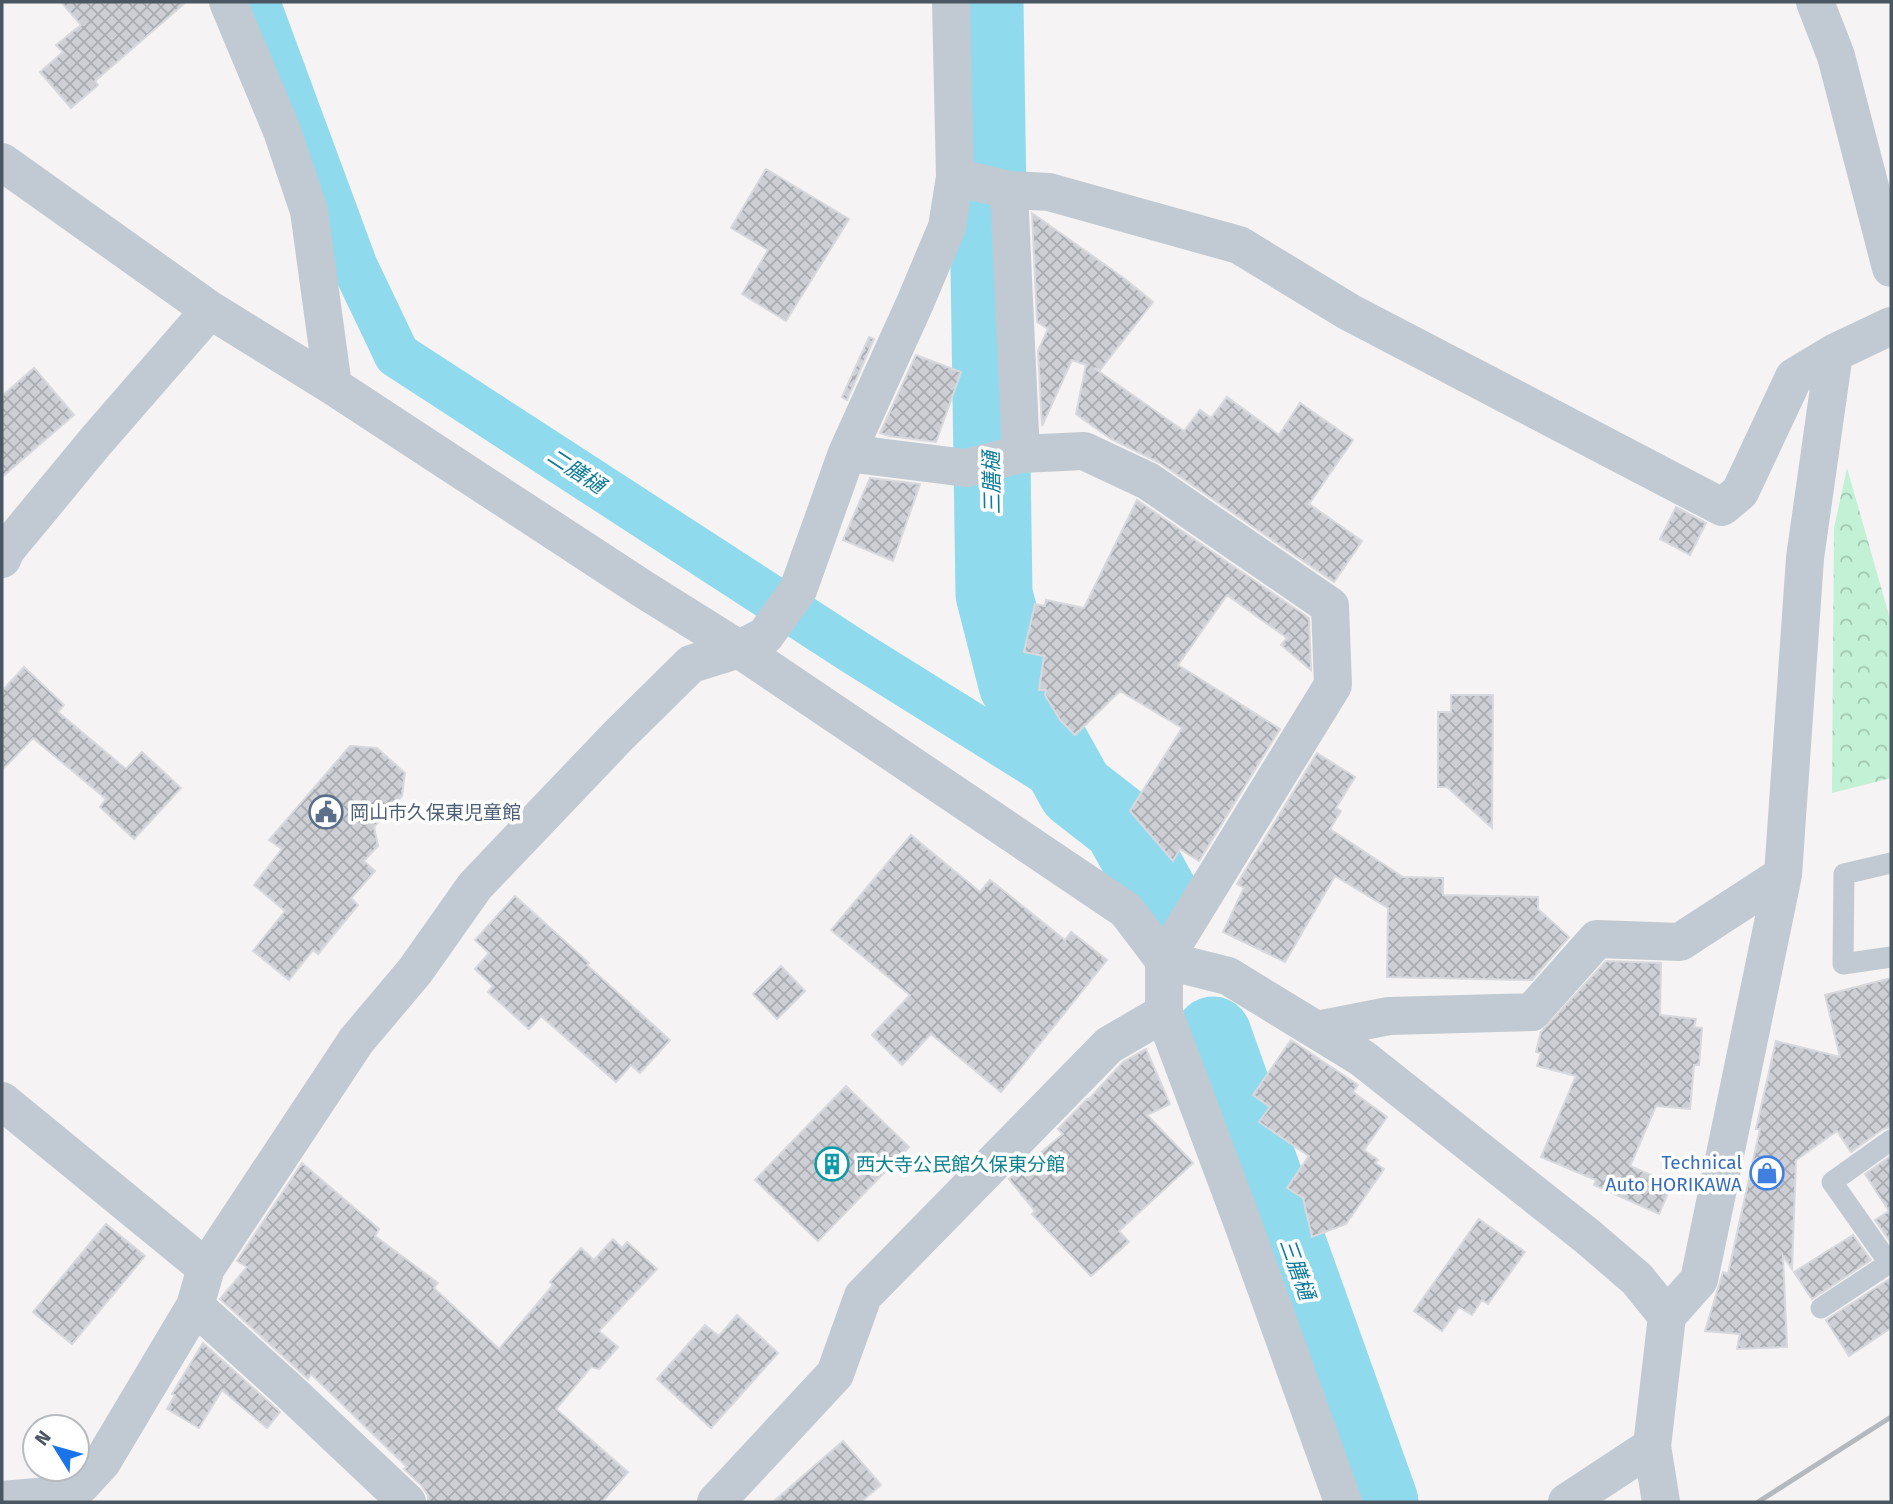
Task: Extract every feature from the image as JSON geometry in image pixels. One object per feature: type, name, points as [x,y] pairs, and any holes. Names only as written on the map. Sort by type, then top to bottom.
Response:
[{"type":"street","points":[[228,2],[282,131],[309,211],[333,386]]},
{"type":"street","points":[[2,1500],[61,1495],[81,1485],[102,1462],[195,1306],[206,1268],[356,1041],[415,971],[475,886],[618,736],[691,664],[752,643],[798,590],[847,453],[947,227],[955,177],[951,2]]},
{"type":"street","points":[[1815,2],[1836,56],[1891,268]]},
{"type":"street","points":[[2,162],[210,310],[333,386],[643,589],[752,643],[1126,910],[1164,960],[1228,976],[1362,1058],[1587,1236],[1637,1279],[1667,1316]]},
{"type":"street","points":[[955,177],[1009,190],[1049,192],[1239,245],[1349,312],[1722,507],[1741,492],[1794,377],[1834,354],[1891,327]]},
{"type":"street","points":[[1009,190],[1021,454]]},
{"type":"street","points":[[2,559],[6,550],[96,441],[210,310]]},
{"type":"street","points":[[1661,1502],[1652,1446],[1667,1316],[1699,1280],[1783,875],[1805,558],[1834,354]]},
{"type":"street","points":[[847,453],[967,468],[1021,454],[1084,451],[1137,476],[1331,606],[1333,685],[1164,960],[1164,1013],[1343,1502]]},
{"type":"street","points":[[1317,1031],[1389,1016],[1532,1012],[1597,939],[1680,942],[1783,875]]},
{"type":"street","points":[[716,1502],[835,1374],[863,1296],[1109,1045],[1164,1013]]},
{"type":"street","points":[[2,1101],[206,1268]]},
{"type":"street","points":[[195,1306],[287,1388],[407,1502]]},
{"type":"street","points":[[1567,1502],[1652,1446]]},
{"type":"lane","points":[[1891,863],[1844,874],[1843,964],[1891,957]]},
{"type":"lane","points":[[1821,1308],[1890,1262],[1832,1182],[1891,1140]]},
{"type":"green space","points":[[1847,468],[1891,622],[1891,778],[1832,793],[1834,528]]},
{"type":"building","points":[[61,2],[186,2],[95,81],[98,85],[71,108],[40,72],[63,52],[56,45],[81,25]]},
{"type":"building","points":[[766,169],[849,219],[786,321],[742,294],[768,250],[731,228]]},
{"type":"building","points":[[1032,213],[1153,302],[1100,370],[1094,368],[1184,431],[1200,410],[1211,418],[1227,397],[1279,435],[1300,403],[1353,440],[1309,504],[1362,541],[1334,582],[1160,463],[1111,439],[1076,414],[1086,365],[1072,360],[1042,426],[1038,351],[1048,329],[1037,322]]},
{"type":"building","points":[[869,337],[874,339],[847,400],[842,397]]},
{"type":"building","points":[[916,355],[961,372],[936,442],[880,433]]},
{"type":"building","points":[[34,368],[74,415],[2,477],[2,396]]},
{"type":"building","points":[[870,478],[920,484],[893,561],[843,540]]},
{"type":"building","points":[[1137,500],[1309,618],[1311,670],[1281,645],[1287,638],[1227,595],[1178,665],[1280,729],[1199,861],[1180,849],[1173,861],[1130,811],[1182,728],[1120,691],[1075,735],[1060,720],[1045,695],[1046,690],[1039,690],[1044,656],[1024,652],[1035,604],[1045,606],[1046,600],[1084,608]]},
{"type":"building","points":[[1676,507],[1706,523],[1690,555],[1660,539]]},
{"type":"building","points":[[24,667],[64,705],[58,712],[126,769],[142,752],[181,788],[134,839],[100,807],[106,799],[33,738],[2,770],[2,691]]},
{"type":"building","points":[[1451,695],[1493,695],[1492,828],[1447,787],[1438,787],[1438,712],[1451,712]]},
{"type":"building","points":[[350,746],[377,748],[405,773],[402,796],[374,827],[378,846],[364,861],[375,871],[351,898],[358,905],[318,954],[313,950],[289,980],[253,951],[285,911],[254,885],[282,849],[269,840]]},
{"type":"building","points":[[1317,753],[1355,777],[1336,808],[1341,811],[1330,829],[1403,877],[1443,878],[1443,895],[1538,897],[1538,909],[1569,937],[1532,980],[1387,977],[1388,908],[1335,876],[1285,962],[1223,932],[1244,888],[1237,884]]},
{"type":"building","points":[[911,835],[980,892],[990,880],[1065,940],[1071,932],[1107,960],[1001,1092],[931,1034],[902,1065],[872,1035],[910,995],[831,930]]},
{"type":"building","points":[[515,896],[670,1040],[640,1073],[631,1065],[616,1082],[541,1016],[529,1029],[488,992],[493,986],[475,969],[489,953],[475,940]]},
{"type":"building","points":[[1606,961],[1661,963],[1660,1015],[1696,1019],[1694,1027],[1702,1028],[1699,1065],[1694,1065],[1690,1109],[1656,1106],[1630,1166],[1672,1184],[1659,1214],[1594,1185],[1596,1180],[1541,1157],[1576,1076],[1537,1066],[1541,1053],[1536,1052],[1541,1032]]},
{"type":"building","points":[[781,966],[805,991],[777,1019],[753,994]]},
{"type":"building","points":[[1891,978],[1891,1127],[1883,1129],[1851,1152],[1837,1131],[1796,1160],[1792,1269],[1783,1256],[1787,1347],[1737,1349],[1740,1334],[1705,1331],[1723,1272],[1728,1274],[1776,1041],[1840,1057],[1825,995]]},
{"type":"building","points":[[1291,1040],[1358,1085],[1353,1092],[1387,1117],[1364,1150],[1378,1160],[1375,1163],[1384,1169],[1346,1224],[1312,1237],[1303,1198],[1287,1188],[1309,1156],[1259,1122],[1270,1107],[1253,1095]]},
{"type":"building","points":[[1146,1049],[1170,1104],[1147,1115],[1193,1163],[1119,1231],[1129,1242],[1091,1276],[1032,1214],[1035,1211],[1009,1179],[1063,1134],[1058,1129],[1123,1062]]},
{"type":"building","name":"西大寺公民館久保東分館","points":[[846,1086],[909,1147],[818,1241],[755,1180]]},
{"type":"building","points":[[1891,1156],[1891,1243],[1875,1220],[1889,1211],[1865,1174]]},
{"type":"building","points":[[302,1163],[379,1229],[375,1236],[438,1283],[434,1288],[499,1349],[553,1285],[550,1282],[581,1248],[594,1260],[613,1239],[622,1248],[627,1242],[657,1269],[599,1331],[618,1347],[599,1369],[591,1367],[556,1409],[628,1472],[602,1502],[428,1502],[428,1495],[422,1486],[404,1469],[407,1467],[311,1374],[308,1379],[220,1299],[247,1267],[237,1261]]},
{"type":"building","points":[[1479,1219],[1525,1252],[1488,1304],[1482,1300],[1472,1315],[1459,1307],[1442,1331],[1414,1311]]},
{"type":"building","points":[[106,1224],[145,1256],[72,1344],[33,1312]]},
{"type":"building","points":[[1853,1235],[1871,1260],[1812,1299],[1794,1272]]},
{"type":"building","points":[[1891,1278],[1891,1328],[1849,1356],[1826,1320]]},
{"type":"building","points":[[737,1315],[778,1353],[711,1428],[657,1379],[705,1325],[719,1336]]},
{"type":"building","points":[[203,1343],[280,1412],[267,1428],[222,1390],[199,1428],[167,1409],[175,1395],[172,1394]]},
{"type":"building","points":[[843,1441],[881,1485],[861,1502],[773,1502]]},
{"type":"waterway","name":"二膳樋","points":[[257,2],[355,267],[397,355],[856,653],[1076,790]]},
{"type":"waterway","name":"三膳樋","points":[[985,2],[994,594],[1017,684],[1076,790],[1121,825],[1169,911]]},
{"type":"waterway","name":"三膳樋","points":[[1213,1035],[1380,1502]]},
{"type":"railway","points":[[1758,1502],[1891,1417]]},
{"type":"place","name":"岡山市久保東児童館","points":[[326,812]]},
{"type":"place","name":"西大寺公民館久保東分館","points":[[832,1164]]},
{"type":"place","name":"Technical Auto HORIKAWA","points":[[1767,1173]]}]
